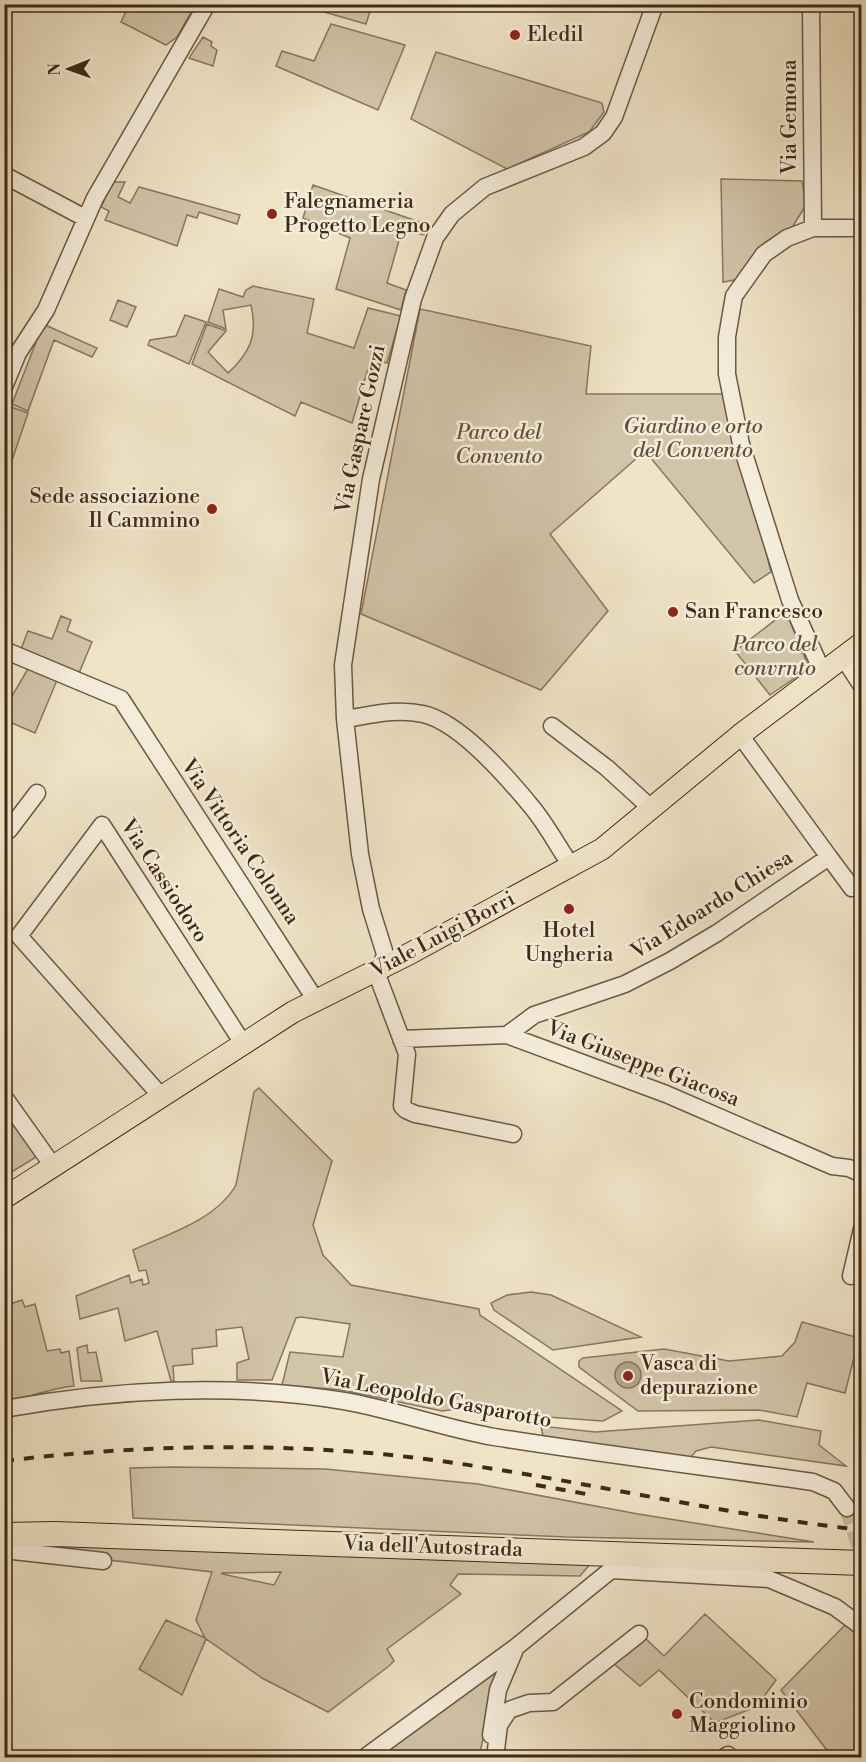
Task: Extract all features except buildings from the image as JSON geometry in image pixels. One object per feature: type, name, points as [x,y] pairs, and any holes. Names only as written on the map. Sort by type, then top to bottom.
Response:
[{"type":"highway","name":"Via dell'Autostrada","points":[[4,1534],[861,1563]]},
{"type":"main road","name":"Viale Luigi Borri","points":[[4,1198],[315,999],[379,970],[602,849],[740,735],[861,643]]},
{"type":"street","points":[[4,387],[18,352],[46,310],[85,218],[151,98],[207,4]]},
{"type":"street","name":"Via Gaspare Gozzi","points":[[513,1134],[406,1110],[402,1106],[407,1054],[378,977],[385,954],[371,909],[360,854],[345,719],[343,664],[371,479],[413,299],[435,238],[452,214],[485,188],[584,147],[603,133],[614,117],[655,4]]},
{"type":"street","name":"Via Gemona","points":[[811,4],[813,228]]},
{"type":"street","points":[[4,175],[85,218]]},
{"type":"street","points":[[824,673],[790,600],[741,444],[727,374],[727,337],[734,296],[764,254],[787,238],[813,228],[861,228]]},
{"type":"street","name":"Via Vittoria Colonna","points":[[4,650],[121,699],[129,708],[173,784],[250,895],[315,999]]},
{"type":"street","points":[[843,657],[861,686]]},
{"type":"street","points":[[345,719],[396,711],[424,714],[451,726],[494,765],[531,805],[572,867]]},
{"type":"street","points":[[552,726],[607,768],[652,809]]},
{"type":"street","points":[[740,735],[852,888],[861,885]]},
{"type":"street","points":[[4,827],[9,830],[37,793]]},
{"type":"street","name":"Via Cassiodoro","points":[[161,1096],[19,936],[102,825],[244,1045]]},
{"type":"street","name":"Via Edoardo Chiesa","points":[[507,1035],[534,1015],[623,985],[666,963],[717,933],[829,857]]},
{"type":"street","name":"Via Giuseppe Giacosa","points":[[401,1039],[507,1035],[666,1094],[832,1166],[849,1168],[861,1174]]},
{"type":"street","points":[[4,1097],[53,1166]]},
{"type":"street","points":[[851,1276],[861,1229]]},
{"type":"street","name":"Via Leopoldo Gasparotto","points":[[4,1409],[78,1399],[157,1393],[237,1391],[305,1396],[403,1413],[494,1436],[813,1482],[834,1491],[847,1508]]},
{"type":"street","points":[[4,1550],[103,1561]]},
{"type":"street","points":[[363,1758],[516,1647],[611,1570],[769,1579],[835,1607],[861,1627]]},
{"type":"street","points":[[494,1758],[499,1725],[509,1710],[529,1703],[553,1702],[639,1634]]},
{"type":"street","points":[[494,1758],[490,1747],[498,1690],[516,1647]]},
{"type":"green space","points":[[129,5],[159,5],[176,12],[180,5],[195,5],[177,37],[166,45],[121,22]]},
{"type":"green space","points":[[300,5],[372,5],[366,24]]},
{"type":"green space","points":[[331,24],[405,45],[378,110],[276,66],[282,51],[314,61]]},
{"type":"green space","points":[[203,37],[212,42],[211,46],[217,50],[213,66],[189,58]]},
{"type":"green space","points":[[436,52],[602,103],[604,112],[589,132],[507,169],[411,119]]},
{"type":"green space","points":[[721,179],[802,181],[806,205],[791,229],[740,279],[723,282]]},
{"type":"green space","points":[[113,182],[125,182],[118,197],[130,203],[139,187],[240,215],[237,224],[199,212],[197,218],[187,215],[177,246],[105,220],[109,211],[101,207]]},
{"type":"green space","points":[[313,185],[428,225],[424,235],[402,230],[387,283],[406,290],[401,310],[336,289],[350,238],[303,218]]},
{"type":"green space","points":[[253,286],[314,299],[307,333],[354,348],[368,308],[401,316],[387,363],[371,359],[352,423],[301,402],[295,416],[192,364],[207,324],[226,331],[208,352],[228,373],[236,366],[247,351],[253,334],[251,305],[223,310],[226,329],[208,322],[219,289],[243,297],[246,290]]},
{"type":"green space","points":[[118,300],[136,307],[127,327],[110,320]]},
{"type":"green space","name":"Parco del Convento","points":[[420,309],[591,346],[586,394],[727,394],[771,572],[754,583],[645,451],[550,534],[608,611],[541,690],[361,614]]},
{"type":"green space","points":[[185,315],[206,322],[189,364],[148,345],[150,340],[176,336]]},
{"type":"green space","points":[[43,324],[97,348],[92,357],[54,340],[28,411],[12,404]]},
{"type":"green space","points":[[11,407],[28,413],[5,481],[5,425]]},
{"type":"green space","name":"Parco del convrnto","points":[[783,614],[790,621],[809,668],[770,695],[735,651]]},
{"type":"green space","points":[[61,616],[71,620],[67,631],[92,642],[79,673],[21,649],[28,631],[52,639]]},
{"type":"green space","points":[[29,667],[57,680],[35,733],[5,720],[5,708]]},
{"type":"green space","points":[[259,1088],[332,1161],[313,1225],[323,1255],[351,1285],[479,1309],[480,1315],[622,1411],[603,1421],[464,1411],[464,1408],[442,1411],[342,1390],[282,1385],[290,1352],[343,1357],[350,1324],[301,1317],[296,1318],[272,1380],[237,1380],[237,1363],[249,1359],[242,1327],[216,1330],[217,1346],[192,1349],[193,1364],[173,1366],[174,1381],[171,1381],[157,1331],[125,1341],[118,1308],[80,1319],[76,1296],[129,1275],[131,1283],[142,1279],[143,1285],[149,1283],[146,1270],[139,1271],[133,1250],[190,1225],[216,1208],[227,1197],[236,1185],[254,1092]]},
{"type":"green space","points":[[4,1102],[41,1154],[5,1176],[4,1176]]},
{"type":"green space","points":[[531,1292],[551,1295],[641,1337],[553,1350],[494,1310],[491,1303],[507,1295]]},
{"type":"green space","points":[[22,1300],[25,1307],[35,1304],[47,1351],[60,1349],[61,1353],[69,1351],[74,1386],[5,1403],[4,1306]]},
{"type":"green space","points":[[802,1322],[859,1338],[845,1393],[807,1383],[797,1417],[759,1410],[638,1411],[579,1367],[579,1361],[583,1358],[664,1349],[729,1361],[782,1356],[795,1342]]},
{"type":"green space","points":[[87,1345],[88,1353],[96,1352],[102,1381],[81,1381],[77,1348]]},
{"type":"green space","points":[[759,1420],[821,1431],[819,1445],[846,1466],[711,1447],[696,1451],[690,1458],[543,1436],[541,1426],[595,1432]]},
{"type":"green space","points":[[130,1468],[325,1469],[478,1484],[638,1514],[814,1542],[566,1537],[133,1518]]},
{"type":"green space","points":[[40,1543],[591,1563],[580,1576],[458,1574],[450,1585],[461,1594],[387,1649],[394,1661],[328,1712],[262,1678],[206,1639],[182,1695],[139,1669],[166,1620],[205,1638],[196,1620],[212,1572],[39,1552]],"holes":[[[281,1572],[274,1585],[222,1574],[222,1573]]]},
{"type":"green space","points":[[705,1614],[776,1680],[756,1707],[715,1723],[659,1670],[640,1686],[613,1663],[646,1639],[664,1656]]},
{"type":"green space","points":[[847,1623],[861,1639],[861,1757],[832,1757],[781,1690]]},
{"type":"green space","points":[[501,1657],[479,1757],[357,1758]]},
{"type":"shaded area","name":"Vasca di depurazione","points":[[628,1362],[637,1366],[641,1375],[637,1384],[628,1388],[619,1384],[615,1375],[619,1366]]},
{"type":"tunnel","points":[[847,1508],[862,1554]]},
{"type":"railway","points":[[4,1461],[141,1449],[233,1447],[370,1453],[493,1469],[739,1512],[862,1530]]},
{"type":"railway","points":[[536,1485],[586,1494]]},
{"type":"place","name":"Eledil","points":[[515,35]]},
{"type":"place","name":"Falegnameria Progetto Legno","points":[[272,214]]},
{"type":"place","name":"Sede associazione Il Cammino","points":[[212,509]]},
{"type":"place","name":"San Francesco","points":[[673,612]]},
{"type":"place","name":"Hotel Ungheria","points":[[569,909]]},
{"type":"place","name":"Vasca di depurazione","points":[[628,1376]]},
{"type":"place","name":"Condominio Maggiolino","points":[[677,1714]]},
{"type":"park label","name":"Giardino e orto del Convento","points":[[693,439]]}]
